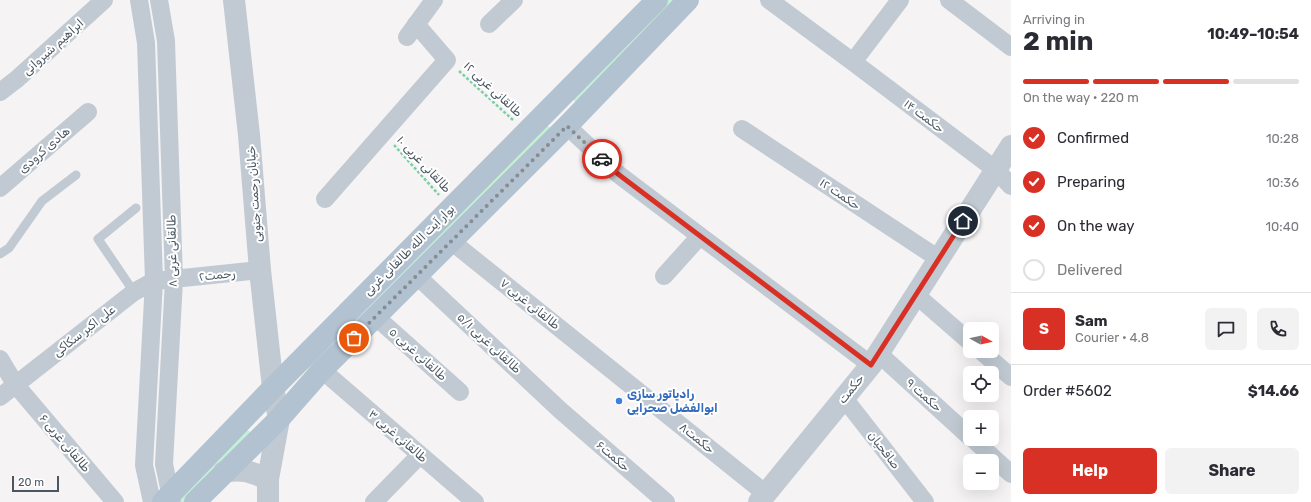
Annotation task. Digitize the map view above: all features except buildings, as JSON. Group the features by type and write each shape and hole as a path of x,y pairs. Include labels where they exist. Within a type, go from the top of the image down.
{"main road":[{"name":"بوار آیت الله طالقانی غربی","path":"164,500 657,0"},
{"name":"بوار آیت الله طالقانی غربی","path":"195,502 279,419 322,370 567,126 688,0"},
{"path":"546,111 567,126"}],"street":[{"name":"ابراهیم شیروانی","path":"0,92 17,79 104,0"},
{"name":"طالقانی غربی ۸","path":"139,0 147,58 154,281 144,465 164,500"},
{"name":"طالقانی غربی ۸","path":"159,0 166,41 174,280 164,464 164,500"},
{"name":"خیابان رحمت جنوبی","path":"234,0 249,135 260,270 273,388 279,419"},
{"path":"325,199 447,60 411,30 434,0"},
{"path":"489,24 514,0"},
{"name":"حکمت ۱۴","path":"769,0 996,170 1011,186"},
{"path":"853,62 900,0"},
{"path":"949,0 1011,47"},
{"name":"هادی کرودی","path":"0,188 88,112"},
{"name":"حکمت ۹","path":"567,126 618,174 700,236 875,359 963,431"},
{"name":"حکمت ۱۲","path":"742,129 939,259"},
{"name":"حکمت","path":"763,498 875,359 1011,146"},
{"path":"664,276 700,236"},
{"name":"طالقانی غربی ۷","path":"451,241 609,368"},
{"name":"رحمت۲","path":"154,281 260,270"},
{"name":"طالقانی غربی ۵/۱","path":"417,276 560,410"},
{"name":"علی اکبر سکاکی","path":"0,397 134,292 154,281"},
{"path":"916,295 963,336"},
{"name":"طالقانی غربی ۵","path":"376,317 460,392"},
{"path":"989,358 1011,377"},
{"name":"طالقانی غربی ۶","path":"0,359 15,384 116,502"},
{"name":"حکمت۸","path":"609,368 763,498"},
{"name":"طالقانی غربی ۳","path":"322,370 475,502"},
{"name":"صافحیان","path":"844,398 925,502"},
{"name":"حکمت۶","path":"560,410 666,502"},
{"path":"268,502 268,479 279,419"},
{"path":"981,446 1011,474"},
{"path":"374,502 420,455"},
{"path":"224,472 235,469 249,471 268,479"}],"lane":[{"path":"0,254 9,248 42,201 76,175"},
{"path":"134,292 98,239 136,208"}],"path":[{"name":"طالقانی غربی ۱۲","path":"447,60 526,132"},
{"name":"طالقانی غربی ۱۰","path":"383,133 451,208"}],"green space":[{"path":"667,0 674,0 576,102 572,99"},
{"path":"546,125 551,128 311,372 306,368"},
{"path":"246,428 251,433 184,502 177,502"}],"way so far":[{"path":"354,338 567,126 602,159"}],"place":[{"name":"رادیاتور سازی ابوالفضل صحرایی","path":"619,401"}],"route":[{"path":"602,159 618,174 871,365 963,221"}]}
